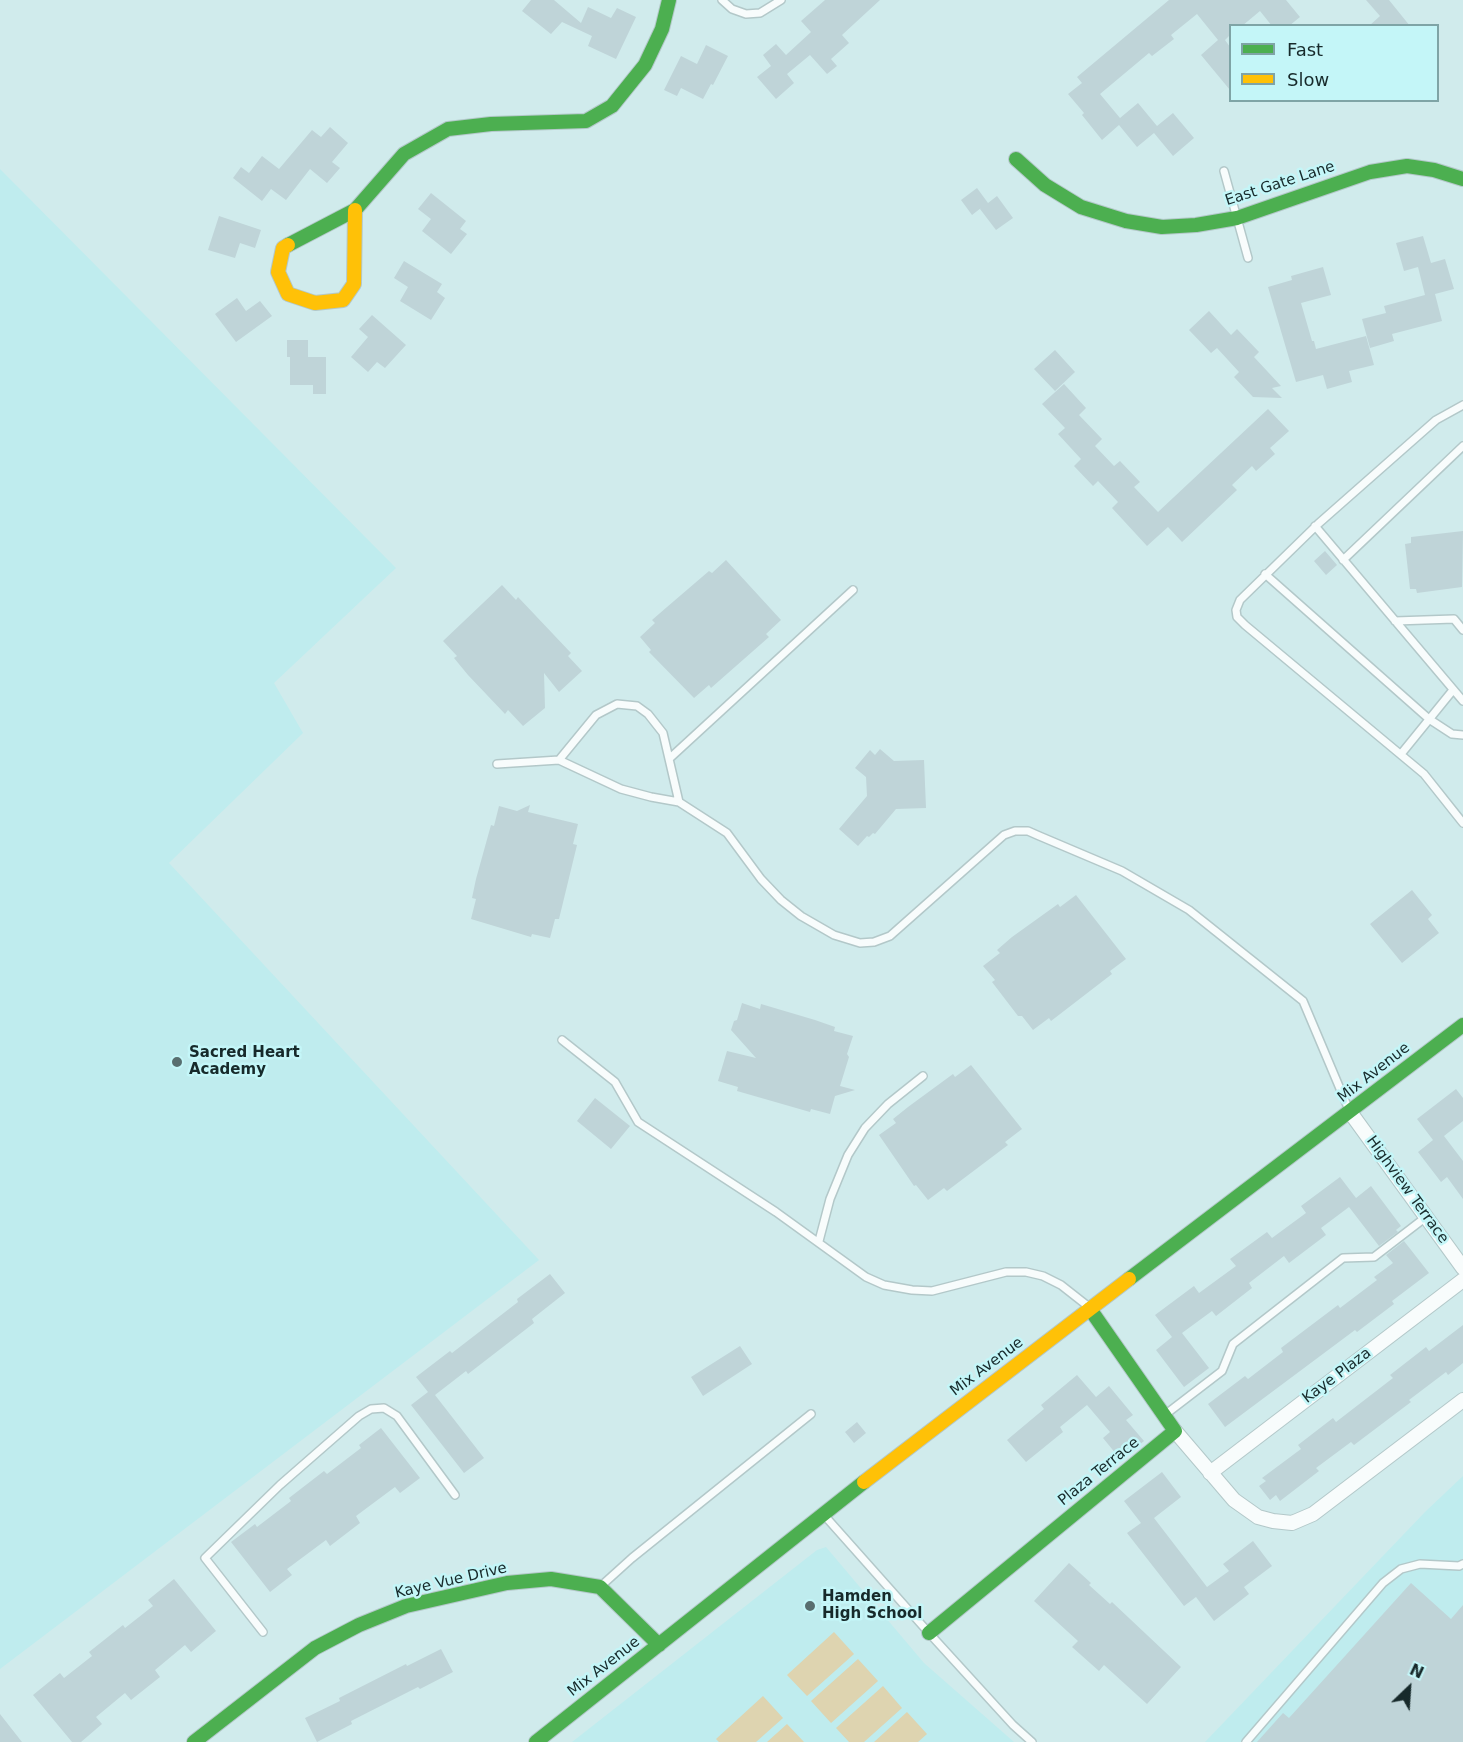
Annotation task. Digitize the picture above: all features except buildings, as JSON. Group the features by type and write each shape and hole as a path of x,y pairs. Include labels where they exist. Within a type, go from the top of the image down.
{"street":[{"path":"355,210 354,284 344,300 315,303 288,294 278,272 284,248 355,210 404,154 448,129 491,123 586,121 612,106 645,65 662,29 669,0"},
{"name":"East Gate Lane","path":"1016,159 1045,185 1081,207 1126,221 1162,227 1196,225 1237,218 1370,172 1407,166 1434,170 1463,179"},
{"name":"Mix Avenue","path":"536,1742 822,1513 1463,1025"},
{"name":"Highview Terrace","path":"1350,1112 1463,1268"},
{"name":"Kaye Plaza","path":"1210,1473 1463,1280"},
{"path":"1090,1309 1164,1416 1210,1473 1234,1500 1248,1511 1273,1521 1292,1523 1313,1514 1463,1400"},
{"name":"Plaza Terrace","path":"929,1633 1175,1431"},
{"name":"Kaye Vue Drive","path":"194,1742 315,1648 359,1625 406,1606 507,1583 551,1579 600,1587"},
{"path":"600,1587 659,1645"}],"lane":[{"path":"722,0 732,9 746,14 760,13 782,0"},
{"path":"1224,171 1248,258"},
{"path":"1463,405 1436,420 1315,526 1240,600 1236,610 1237,617 1424,774 1463,823"},
{"path":"1344,560 1463,446"},
{"path":"1315,526 1463,701"},
{"path":"1266,574 1429,719 1452,734 1463,735"},
{"path":"670,758 853,590"},
{"path":"1395,621 1454,619 1463,630"},
{"path":"1401,754 1454,690"},
{"path":"559,760 596,715 617,704 637,706 648,714 663,733 679,802"},
{"path":"497,764 559,760 621,789 651,798 679,802 727,833 761,879 781,900 801,916 834,935 860,943 874,942 890,936 994,843 1015,831 1028,831 1122,871 1189,910 1303,1001 1350,1112"},
{"path":"562,1040 615,1082 638,1122 819,1241 866,1277 884,1285 932,1291 1006,1272 1026,1272 1043,1276 1061,1285 1090,1309"},
{"path":"819,1241 830,1199 848,1155 865,1128 888,1104 923,1076"},
{"path":"1164,1416 1222,1371 1233,1344 1343,1258 1374,1257 1426,1217"},
{"path":"263,1632 205,1558 289,1477 359,1416 371,1409 384,1408 398,1416 455,1494"},
{"path":"600,1587 632,1558 811,1414"},
{"path":"822,1513 1013,1725 1032,1742"},
{"path":"1246,1742 1383,1583 1401,1569 1420,1564 1459,1566 1463,1564"}],"shaded area":[{"name":"Sacred Heart Academy","path":"0,169 396,568 274,683 303,733 169,863 539,1260 0,1669"},
{"path":"1463,1476 1463,1742 1205,1742 1425,1512"},
{"name":"Hamden High School","path":"826,1547 924,1663 1014,1742 572,1742 817,1550"},
{"path":"834,1632 854,1654 807,1696 787,1675"},
{"path":"858,1659 878,1681 831,1723 811,1701"},
{"path":"883,1686 902,1708 864,1742 849,1742 836,1728"},
{"path":"763,1696 783,1718 756,1742 719,1742 716,1739"},
{"path":"907,1712 927,1734 918,1742 874,1742"},
{"path":"787,1724 804,1742 767,1742"}],"traffic: fast":[{"path":"288,245 355,210 404,154 448,129 491,124 586,121 612,106 645,65 662,29 669,0"},
{"path":"1016,159 1045,185 1081,207 1126,221 1162,227 1196,225 1237,218 1370,172 1407,166 1434,170 1463,179"},
{"path":"1129,1279 1463,1025"},
{"path":"929,1633 1175,1431 1090,1309"},
{"path":"536,1742 864,1482"},
{"path":"194,1742 315,1648 359,1625 406,1606 507,1583 551,1579 600,1587 659,1645"}],"traffic: slow":[{"path":"288,245 283,248 278,272 288,294 315,303 343,300 354,284 355,210"},
{"path":"864,1482 1129,1279"}],"place":[{"name":"Sacred Heart Academy","path":"177,1062"},
{"name":"Hamden High School","path":"810,1606"}]}
